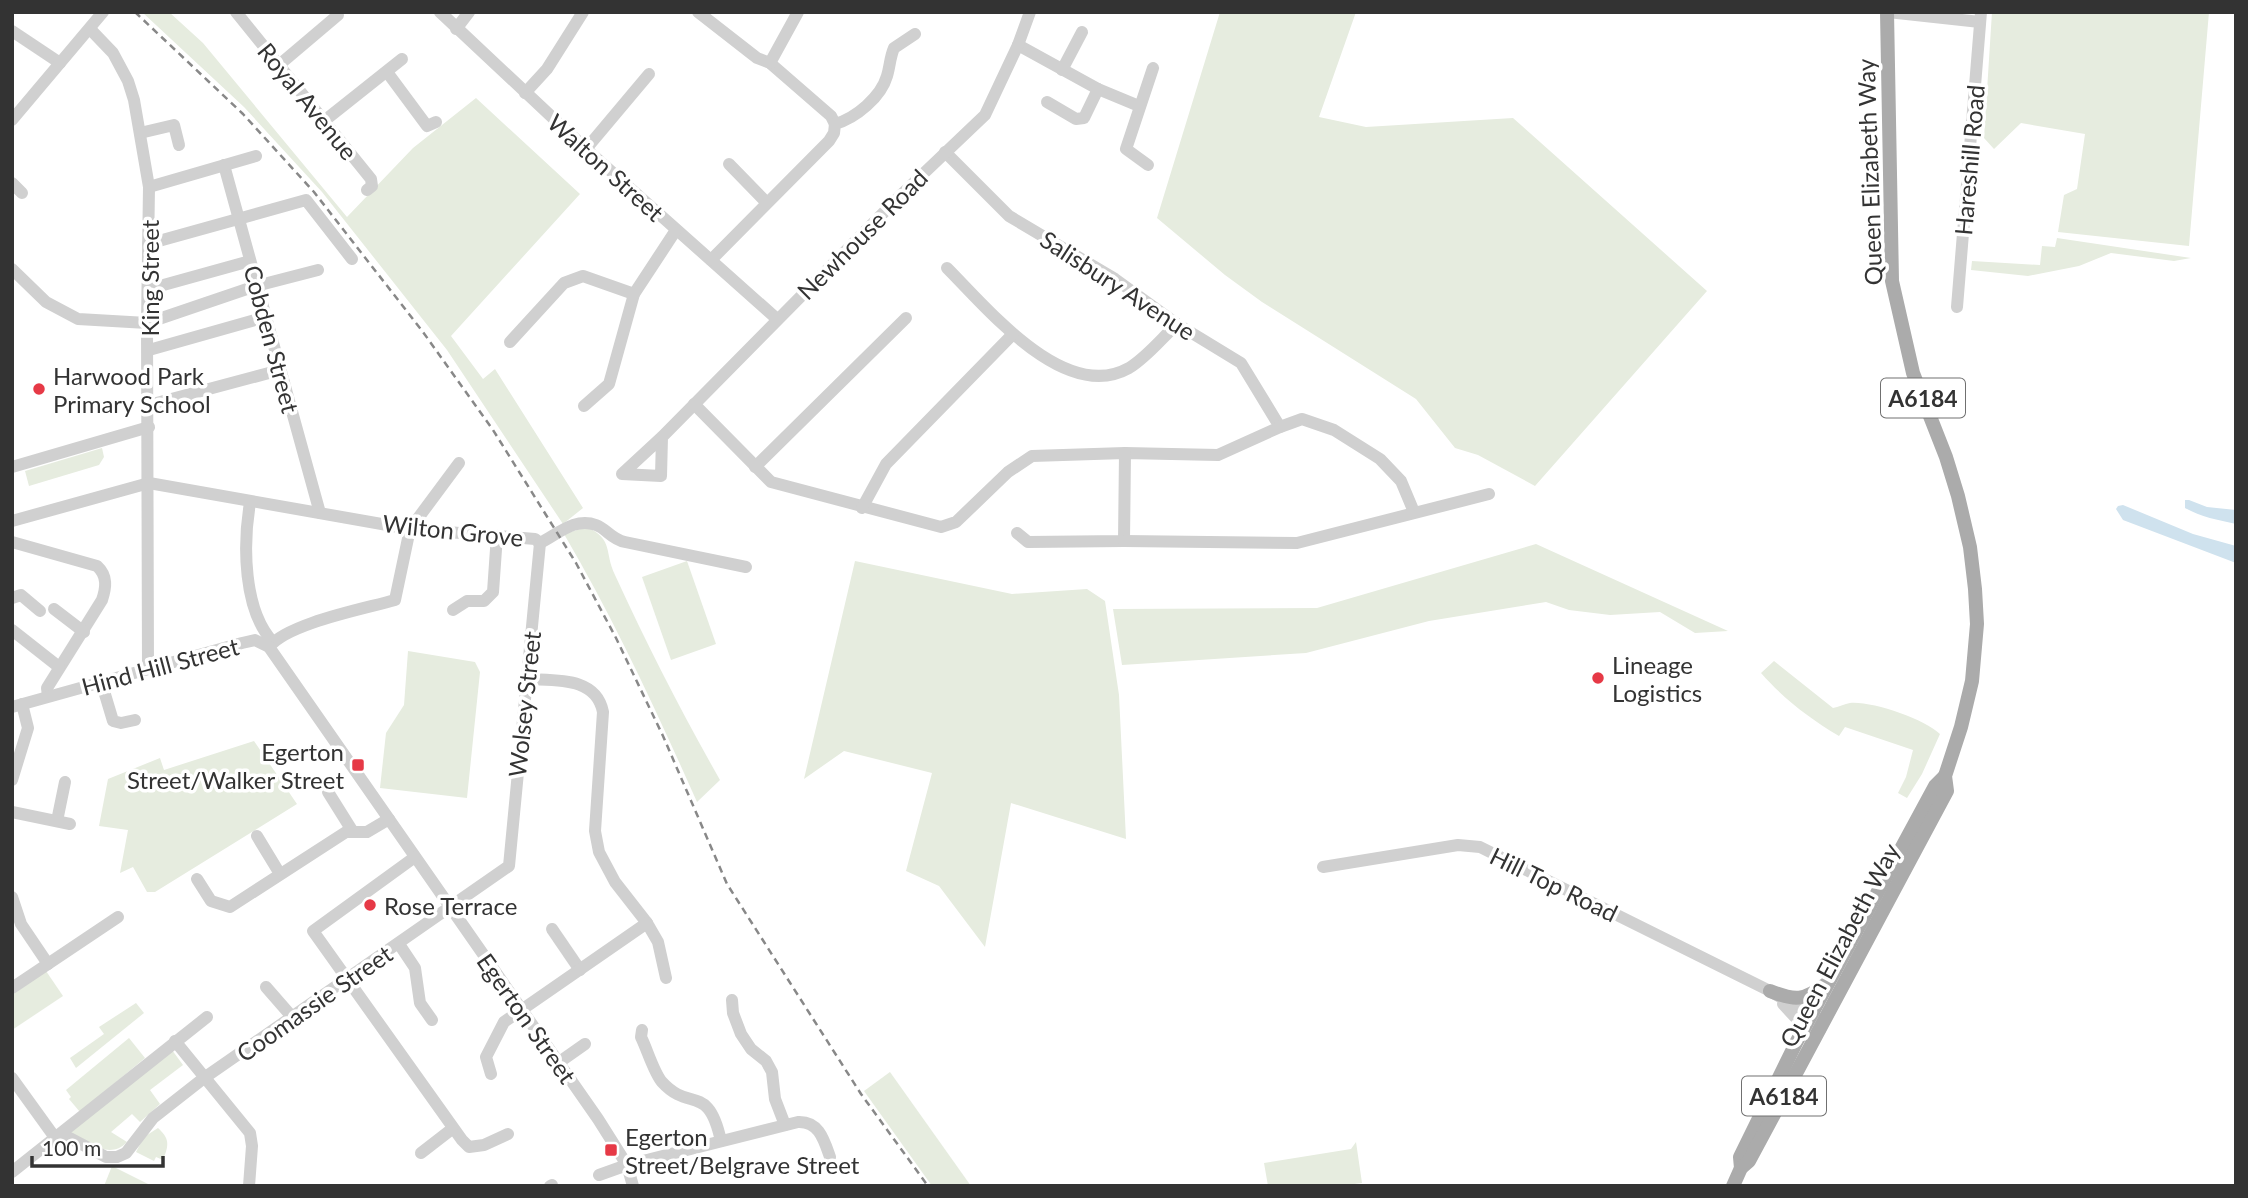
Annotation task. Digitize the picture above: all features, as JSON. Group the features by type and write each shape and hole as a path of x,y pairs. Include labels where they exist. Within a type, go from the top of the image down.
{"main road":[{"name":"Queen Elizabeth Way","path":"1741,1168 1740,1157 1796,1043 1798,1025 1811,1021 1947,791 1945,776 1972,681 1977,624 1970,547 1958,496 1913,373 1892,281 1887,12"},
{"name":"Queen Elizabeth Way","path":"1733,1186 1741,1168 1749,1161 1828,983 1935,786 1945,776"},
{"path":"1770,991 1797,999 1814,994 1828,983"}],"street":[{"name":"Royal Avenue","path":"236,12 371,179 372,186 367,190"},
{"name":"Walton Street","path":"440,12 586,149 777,319"},
{"path":"456,29 469,12"},
{"path":"525,93 547,69 583,12"},
{"path":"698,12 757,58 770,63 831,116 835,124 829,141 711,260"},
{"path":"770,63 798,12"},
{"name":"Newhouse Road","path":"662,437 777,319 985,114 1018,46 1030,12"},
{"path":"1887,12 1981,17"},
{"path":"12,120 103,13"},
{"path":"279,65 338,15"},
{"name":"Hareshill Road","path":"1957,307 1981,17"},
{"name":"King Street","path":"90,29 113,53 128,81 149,187 148,668"},
{"path":"12,31 61,63"},
{"path":"1062,69 1082,32"},
{"path":"835,124 853,117 882,88 887,77 888,48 894,48 915,34"},
{"path":"1018,46 1098,89 1139,107"},
{"path":"324,121 402,59"},
{"path":"1148,165 1126,149 1153,68"},
{"path":"387,72 427,126 436,122"},
{"path":"586,149 649,74"},
{"path":"1047,102 1076,119 1084,118 1098,89"},
{"path":"140,133 174,125 179,145"},
{"name":"Salisbury Avenue","path":"945,152 1009,216 1115,279 1177,324 1241,362 1280,427"},
{"path":"149,187 256,156"},
{"path":"729,164 766,202"},
{"name":"Cobden Street","path":"224,165 320,513"},
{"path":"12,183 22,193"},
{"path":"148,244 306,200 352,259"},
{"path":"584,406 609,384 634,294 676,230"},
{"path":"149,289 250,261"},
{"path":"947,268 1013,334 1064,369 1084,375 1104,375 1127,369 1177,324"},
{"path":"12,269 46,302 78,319 147,323 256,286 318,270"},
{"path":"510,342 564,283 583,276 634,294"},
{"path":"149,349 266,317"},
{"path":"755,467 906,318"},
{"path":"862,508 886,464 1013,334"},
{"path":"149,405 280,370"},
{"path":"694,404 771,482 941,527 956,522 1008,472 1032,456 1125,453 1218,455 1302,419 1334,430 1380,459 1401,481 1414,512"},
{"path":"12,467 149,427"},
{"path":"1124,541 1125,453"},
{"path":"410,529 459,463"},
{"path":"12,521 149,483"},
{"name":"Wilton Grove","path":"149,483 250,503 410,529 535,539 540,543 575,524 584,523 596,525 611,537 625,542 747,566"},
{"path":"1017,533 1028,542 1297,543 1489,494"},
{"name":"Egerton Street","path":"250,503 246,526 251,596 264,633 627,1165 633,1186"},
{"name":"Hind Hill Street","path":"17,705 255,640 271,644 284,634 307,625 395,600 410,529"},
{"path":"453,610 467,601 484,601 493,592 497,535"},
{"path":"12,542 90,564 100,569 105,579 106,590 84,632 47,688 48,696"},
{"name":"Wolsey Street","path":"509,866 540,543"},
{"path":"12,598 21,595 40,611"},
{"path":"54,609 84,632"},
{"path":"13,631 59,667"},
{"path":"526,679 584,685 600,701 603,712 595,831 599,852 615,882 659,942 666,978"},
{"path":"101,681 111,719 119,723 135,720"},
{"path":"12,780 27,732 27,721 17,705"},
{"path":"12,812 63,823 60,790"},
{"path":"328,792 353,832"},
{"path":"197,879 211,901 230,907 346,832 367,832 389,819"},
{"path":"257,836 280,874"},
{"name":"Hill Top Road","path":"1323,867 1458,845 1480,847 1770,991 1811,1021"},
{"path":"415,857 313,931 452,1129 469,1147 484,1145 508,1133"},
{"name":"Coomassie Street","path":"59,1136 106,1157 117,1157 129,1151 153,1118 204,1079 509,866"},
{"path":"12,897 21,924 48,964"},
{"path":"12,988 118,917"},
{"path":"491,1074 486,1057 505,1022 647,923"},
{"path":"552,929 580,970"},
{"path":"398,944 415,968 420,1003 432,1020"},
{"path":"266,987 293,1018"},
{"path":"732,1000 733,1013 741,1034 769,1067 775,1100 785,1125"},
{"path":"14,1167 59,1136 206,1017"},
{"path":"642,1030 641,1037 658,1077 673,1091 700,1100 706,1105 715,1119 721,1141"},
{"path":"175,1041 250,1133 249,1186"},
{"path":"558,1063 585,1044"},
{"path":"12,1078 59,1136"},
{"path":"599,1175 627,1165 805,1122 814,1125 821,1134 830,1157"},
{"path":"421,1153 452,1129"}],"shaded area":[{"path":"142,12 169,12 203,43 347,217 413,148 476,98 580,194 451,336 483,379 495,369 583,508 563,524 447,350 322,192 244,107"},
{"path":"1220,12 1356,12 1319,117 1366,127 1513,118 1707,291 1535,486 1478,455 1455,448 1416,399 1262,302 1157,218"},
{"path":"1992,12 2209,12 2189,246 2058,232 2064,195 2077,189 2085,134 2021,123 1994,149 1984,138"},
{"path":"2057,238 2191,258 2174,261 2111,253 2079,266 2028,276 1971,270 1972,261 2040,265 2042,246 2055,247"},
{"path":"102,448 104,457 99,465 29,486 25,471"},
{"path":"587,527 605,542 615,575 640,627 720,780 697,802 634,666 564,534"},
{"path":"1536,544 1728,631 1695,633 1660,612 1610,615 1569,610 1546,602 1429,621 1306,653 1122,665 1113,609 1317,608"},
{"path":"687,561 716,644 671,660 642,577"},
{"path":"855,561 1012,594 1087,589 1105,601 1119,695 1126,839 1011,803 985,947 939,886 906,871 932,773 844,751 804,779"},
{"path":"408,651 475,662 480,672 467,798 380,788 386,733 404,705"},
{"path":"1774,661 1833,708 1860,703 1884,708 1910,717 1940,734 1922,774 1907,798 1898,793 1906,777 1913,750 1845,727 1839,736 1828,729 1788,700 1761,673"},
{"path":"254,741 297,804 155,892 147,892 133,867 120,873 128,830 99,826 108,779 160,758 164,770"},
{"path":"46,971 63,996 12,1030 12,995"},
{"path":"136,1003 144,1013 76,1068 70,1058 104,1034 99,1027"},
{"path":"129,1038 145,1058 80,1112 69,1099 71,1097 66,1090"},
{"path":"172,1050 183,1065 150,1090 160,1104 140,1122 132,1114 111,1132 127,1142 114,1150 107,1150 72,1134 71,1132"},
{"path":"890,1072 971,1186 932,1186 864,1091"},
{"path":"158,1128 165,1136 167,1146 163,1160 156,1157 154,1161 136,1152 144,1137"},
{"path":"1356,1142 1362,1183 1339,1186 1268,1186 1264,1163 1351,1149"},
{"path":"112,1166 152,1186 104,1186"}],"water":[{"path":"2185,500 2207,507 2236,510 2236,524 2191,511 2185,508"},
{"path":"2123,505 2193,534 2236,546 2236,563 2123,520 2116,509"}],"railway":[{"path":"135,12 243,114 314,192 423,332 493,430 576,563 616,638 663,736 727,884 861,1094 928,1186"}],"place":[{"name":"Harwood Park Primary School","path":"39,389"},
{"name":"Lineage Logistics","path":"1598,678"},
{"name":"Egerton Street/Walker Street","path":"358,765"},
{"name":"Rose Terrace","path":"370,905"},
{"name":"Egerton Street/Belgrave Street","path":"611,1150"}]}
